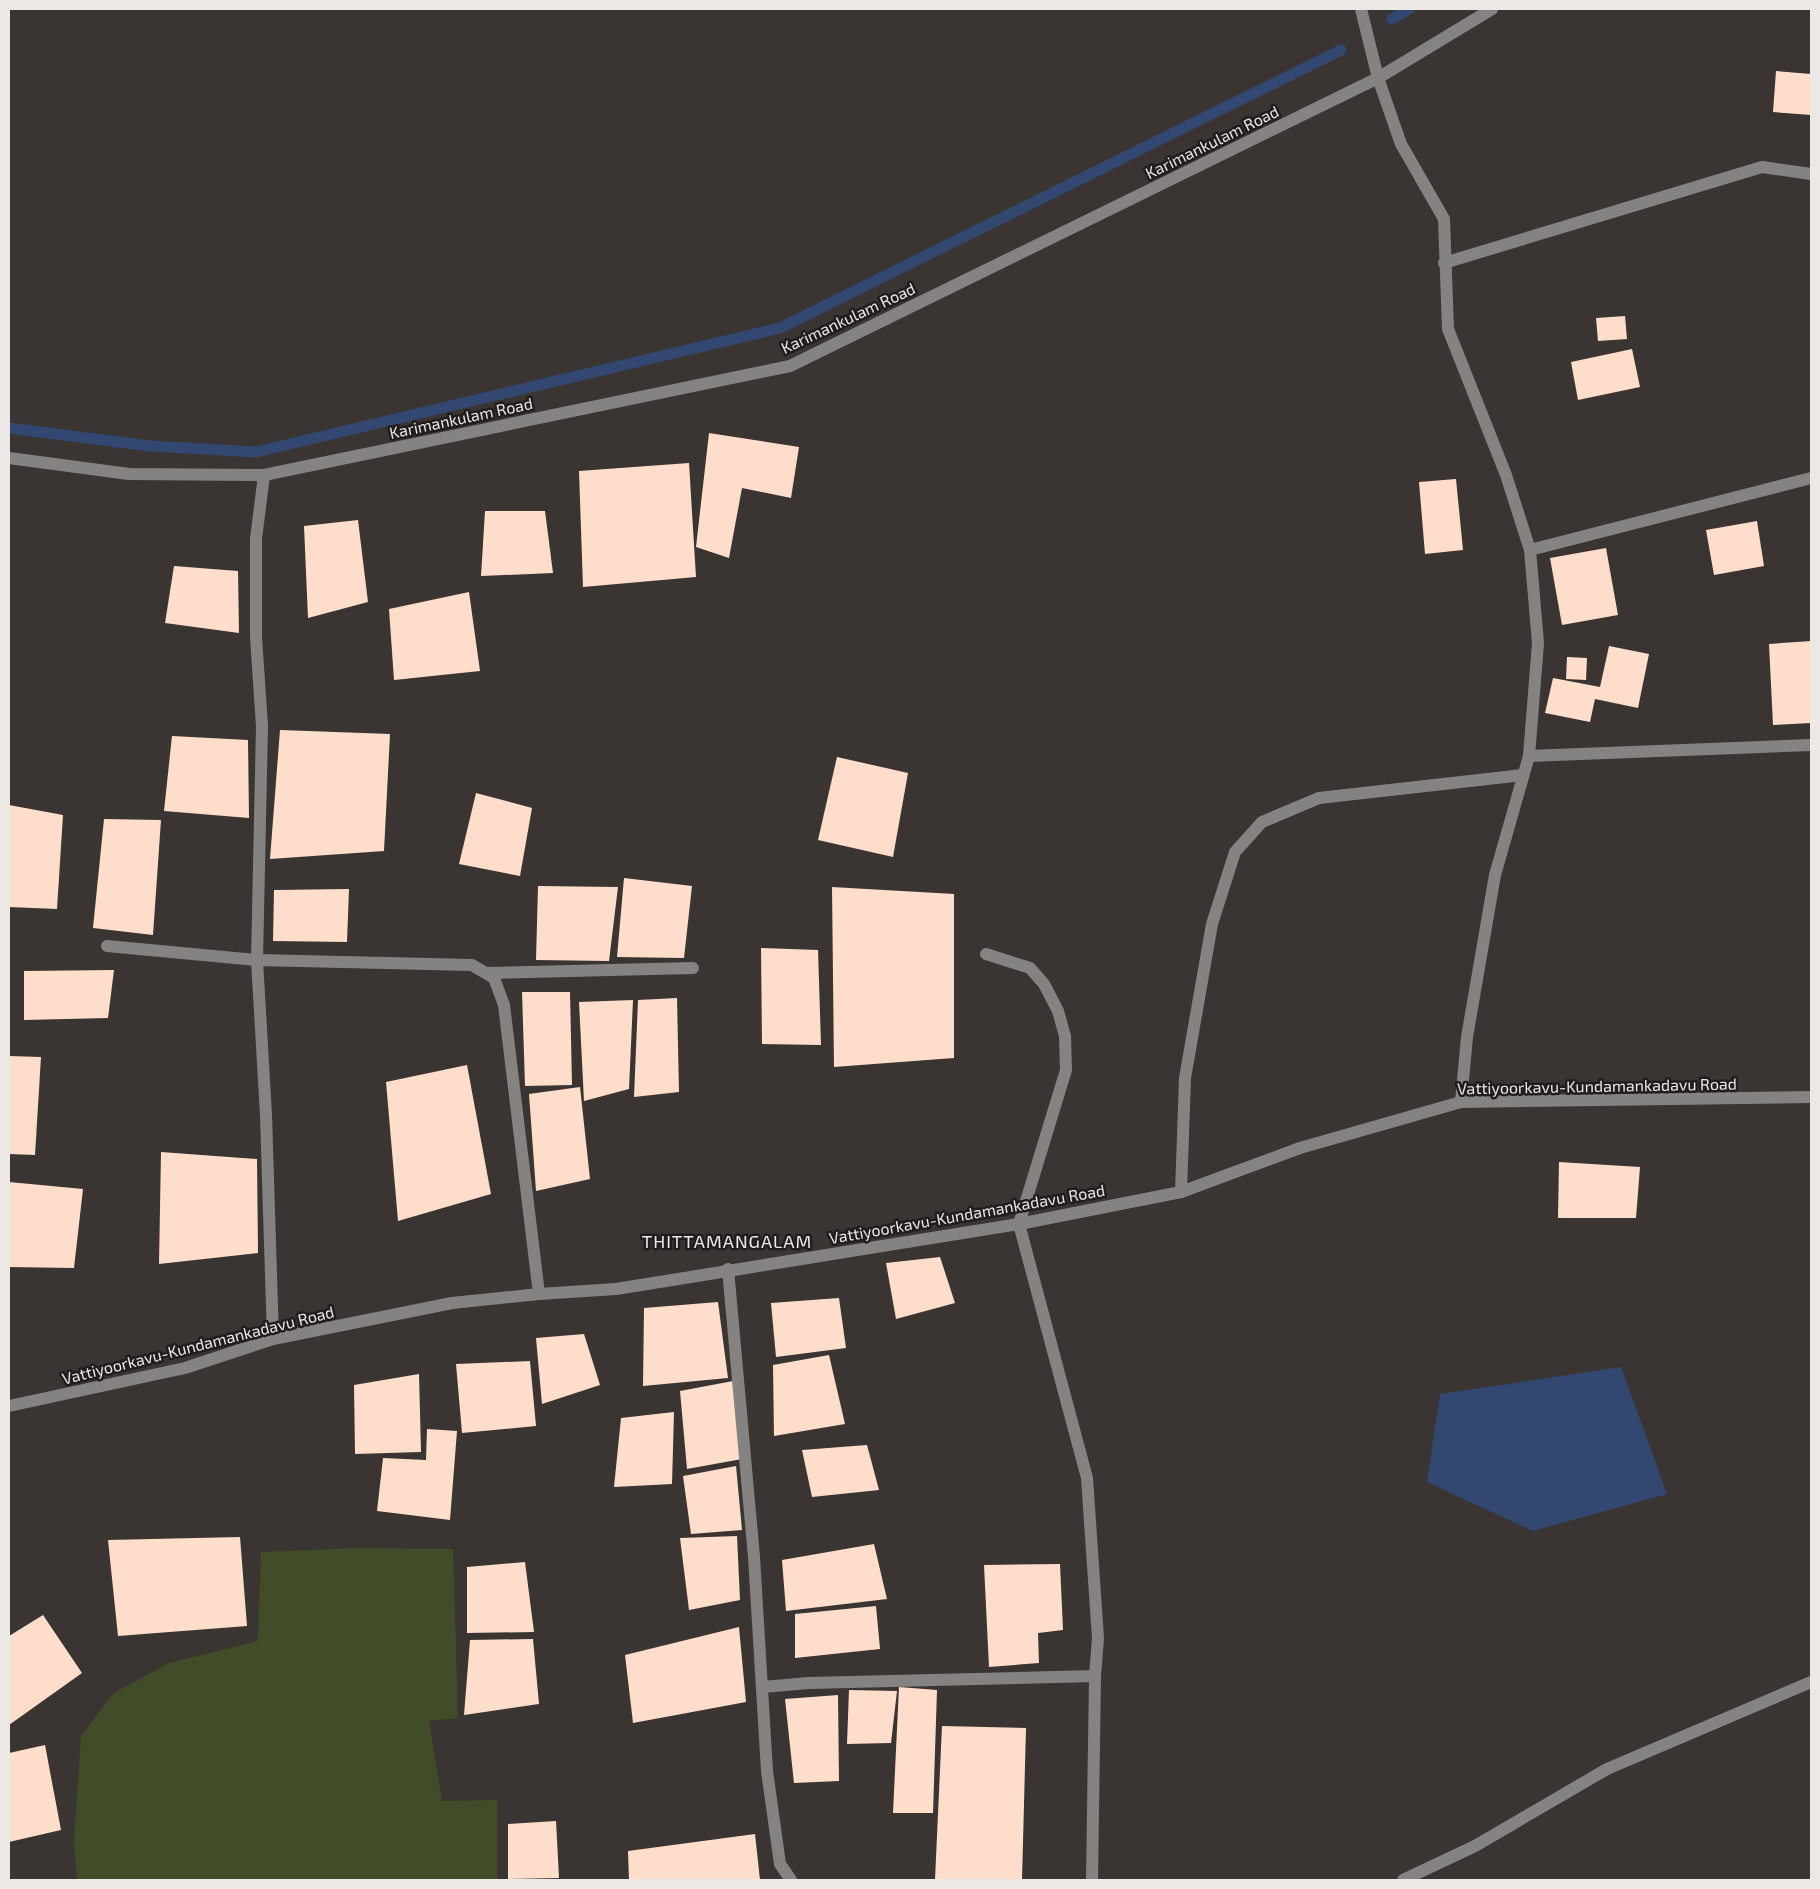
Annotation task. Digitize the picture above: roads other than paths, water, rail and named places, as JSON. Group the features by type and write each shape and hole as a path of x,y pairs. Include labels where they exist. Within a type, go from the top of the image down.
{"street":[{"path":"1361,9 1378,78 1401,144 1444,219 1444,263 1448,329 1506,475 1530,550 1538,643 1529,756 1495,875 1466,1037 1461,1102"},
{"name":"Karimankulam Road","path":"9,458 129,474 264,475 790,366 1378,78 1492,9"},
{"path":"1444,263 1762,168 1811,174"},
{"path":"264,475 256,539 256,637 262,726 257,960 266,1115 273,1339"},
{"path":"1530,550 1811,478"},
{"path":"1529,756 1811,745"},
{"path":"1181,1192 1184,1078 1212,924 1235,852 1262,822 1319,798 1523,775"},
{"path":"107,946 257,960 472,965 494,978 504,1005 539,1294"},
{"path":"986,954 1030,968 1044,984 1058,1011 1065,1036 1066,1070 1019,1224 1087,1478 1098,1638 1095,1676 1092,1880"},
{"path":"485,973 693,968"},
{"name":"Vattiyoorkavu-Kundamankadavu Road","path":"9,1406 185,1368 273,1339 452,1303 539,1294 616,1289 1019,1224 1181,1192 1300,1148 1461,1102 1811,1097"},
{"path":"728,1270 745,1440 763,1687 767,1771 780,1864 791,1880"},
{"path":"763,1687 808,1683 1095,1676"},
{"path":"1403,1880 1475,1846 1607,1769 1811,1682"}],"water":[{"path":"1621,1367 1667,1494 1533,1531 1427,1482 1440,1394"}],"waterway":[{"path":"1392,19 1409,9"},
{"path":"9,428 150,446 256,452 780,328 1341,50"}],"district":[{"name":"THITTAMANGALAM","path":"727,1242"}]}
